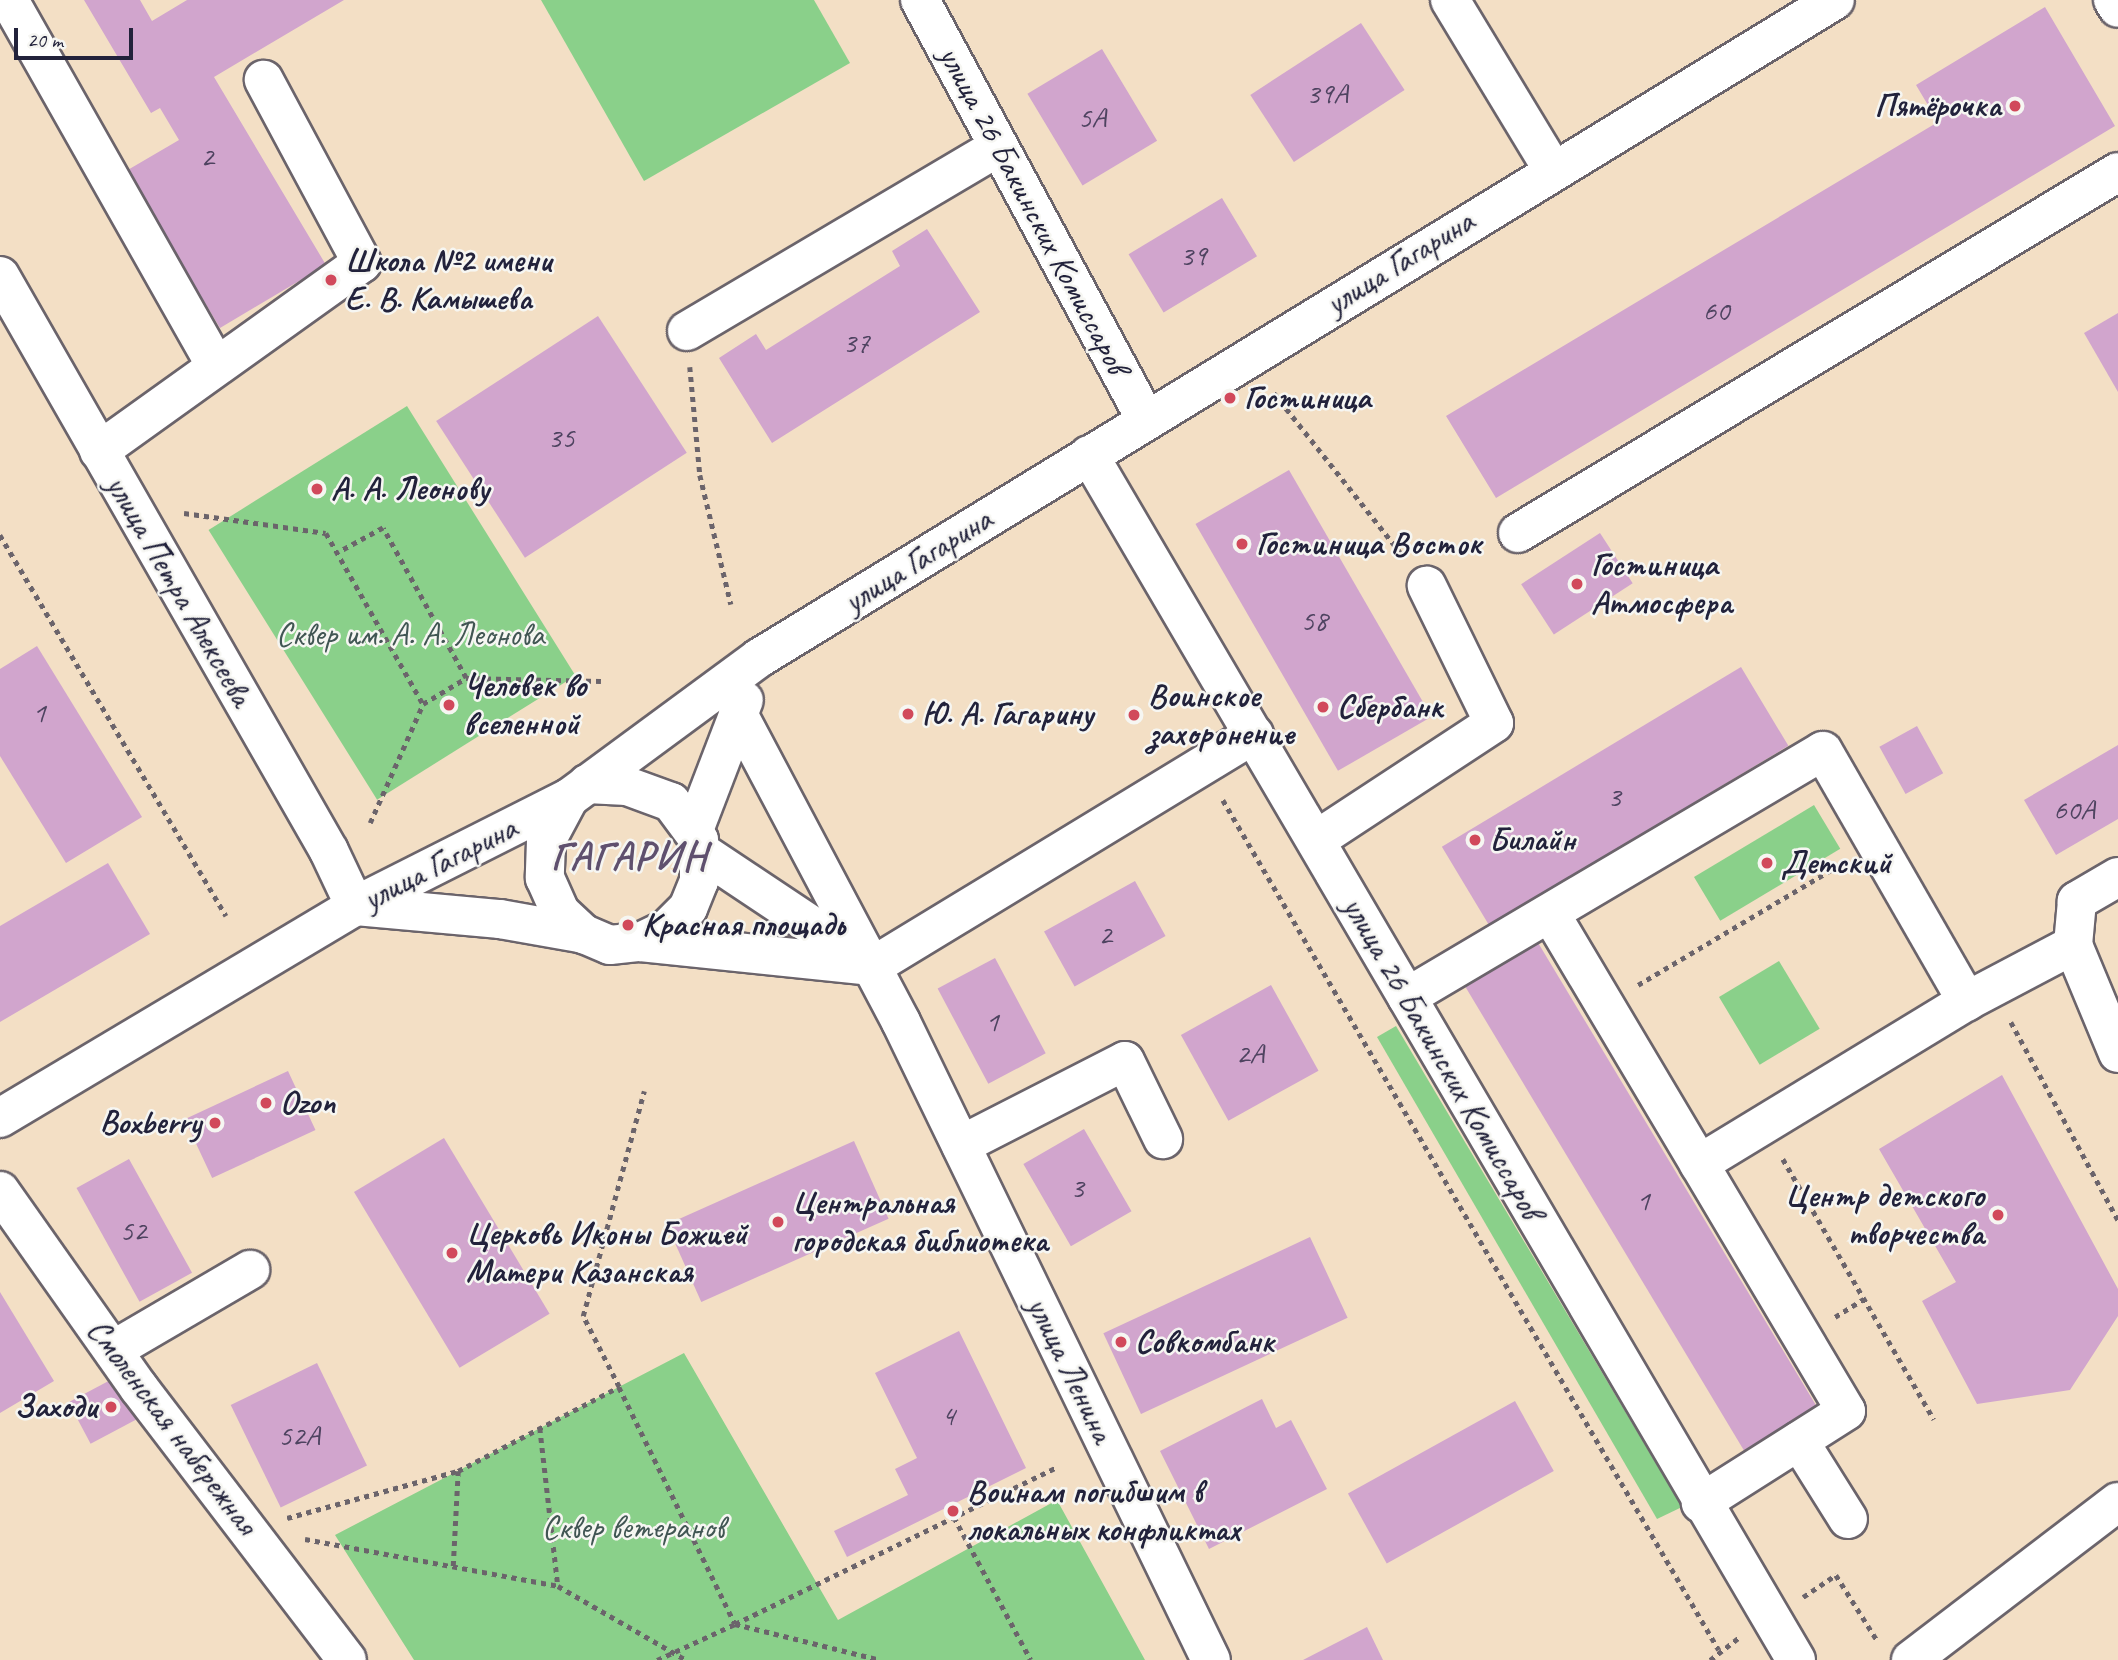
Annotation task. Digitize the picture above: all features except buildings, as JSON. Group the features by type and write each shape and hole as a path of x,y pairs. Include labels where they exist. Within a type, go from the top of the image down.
{"main road":[{"path":"9,0 216,366"},
{"name":"улица 26 Бакинских Комиссаров","path":"920,0 997,148 1146,420"},
{"path":"1450,0 1553,170"},
{"name":"улица Гагарина","path":"0,1118 355,906 578,791 759,658 1835,0"},
{"path":"2113,0 2118,8"},
{"path":"99,451 362,263 264,80"},
{"path":"687,331 997,148"},
{"path":"1518,533 2118,172"},
{"name":"улица Петра Алексеева","path":"0,276 329,851 355,906"},
{"name":"улица 26 Бакинских Комиссаров","path":"1089,455 1701,1503 1796,1660"},
{"path":"1316,840 1494,723 1427,586"},
{"path":"640,942 667,929 688,908 699,881 697,840 759,658"},
{"name":"улица Ленина","path":"738,714 873,966 1211,1660"},
{"path":"355,906 500,919 584,934 610,945 640,942 873,966 1254,734"},
{"path":"1407,997 1823,751 1968,1002"},
{"path":"584,934 560,912 545,878 546,841 578,791 611,783 650,792 671,802 697,840 873,966"},
{"path":"2118,877 2077,901 2073,945 2118,1053"},
{"path":"1549,913 1846,1411 1701,1503"},
{"path":"1699,1164 1968,1002 2073,945"},
{"path":"961,1144 1125,1061 1163,1139"},
{"name":"Смоленская набережная","path":"0,1191 113,1350 347,1660"},
{"path":"113,1350 250,1270"},
{"path":"1799,1441 1848,1519"},
{"path":"1911,1660 2118,1502"}],"path":[{"path":"687,331 700,475 731,604"},
{"path":"1274,393 1427,586"},
{"path":"184,513 326,533 423,704"},
{"path":"339,552 383,527 466,678"},
{"path":"0,535 226,916"},
{"path":"370,823 423,704 466,678 601,681"},
{"path":"1223,800 1719,1650 1710,1660"},
{"path":"1605,1005 1876,843"},
{"path":"2011,1022 2118,1220"},
{"path":"644,1091 583,1316 735,1624 880,1660"},
{"path":"1783,1159 1934,1419"},
{"path":"249,1528 458,1471 618,1387"},
{"path":"540,1428 558,1586"},
{"path":"657,1660 1055,1468"},
{"path":"453,1566 458,1471"},
{"path":"954,1517 1031,1660"},
{"path":"249,1528 558,1586 686,1660"}],"green space":[{"path":"541,0 814,0 850,63 644,181"},
{"name":"Сквер им. А. А. Леонова","path":"407,406 576,676 377,800 209,530"},
{"name":"Детский","path":"1814,805 1840,849 1720,921 1694,877"},
{"path":"1779,961 1820,1029 1760,1065 1719,997"},
{"path":"1396,1026 1682,1507 1657,1519 1377,1037"},
{"name":"Сквер ветеранов","path":"684,1353 838,1620 1057,1500 1145,1660 414,1660 335,1535"}],"place":[{"name":"Пятёрочка","path":"2015,106"},
{"name":"Школа №2 имени Е. В. Камышева","path":"331,280"},
{"name":"Гостиница","path":"1230,398"},
{"name":"А. А. Леонову","path":"317,489"},
{"name":"Гостиница Восток","path":"1242,544"},
{"name":"Гостиница Атмосфера","path":"1577,584"},
{"name":"Человек во вселенной","path":"449,705"},
{"name":"Сбербанк","path":"1323,707"},
{"name":"Ю. А. Гагарину","path":"908,714"},
{"name":"Воинское захоронение","path":"1134,715"},
{"name":"Билайн","path":"1475,840"},
{"name":"Детский","path":"1767,863"},
{"name":"Красная площадь","path":"628,925"},
{"name":"Ozon","path":"266,1103"},
{"name":"Boxberry","path":"215,1123"},
{"name":"Центр детского творчества","path":"1998,1215"},
{"name":"Центральная городская библиотека","path":"778,1222"},
{"name":"Церковь Иконы Божией Матери Казанская","path":"452,1253"},
{"name":"Совкомбанк","path":"1121,1342"},
{"name":"Заходи","path":"111,1407"},
{"name":"Воинам погибшим в локальных конфликтах","path":"953,1511"}],"district":[{"name":"ГАГАРИН","path":"629,856"}]}
